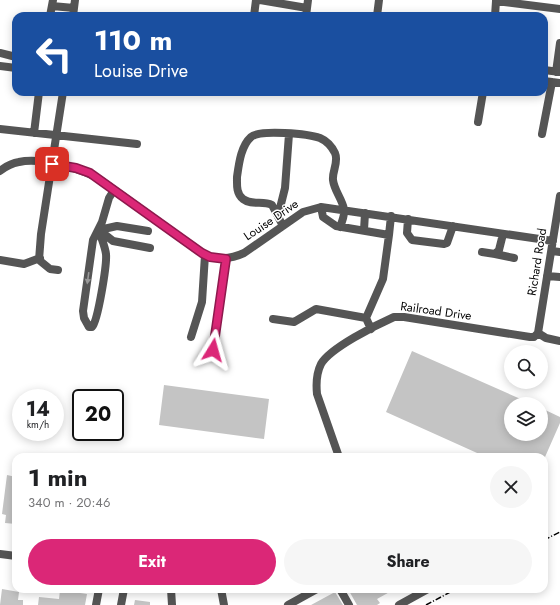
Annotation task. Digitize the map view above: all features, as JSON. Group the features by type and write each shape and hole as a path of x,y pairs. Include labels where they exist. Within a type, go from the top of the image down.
{"street":[{"path":"254,12 256,0"},
{"path":"260,0 307,8"},
{"path":"378,12 379,0"},
{"path":"495,12 496,1 560,9"},
{"path":"52,3 74,8"},
{"path":"548,71 558,72 560,43"},
{"path":"0,53 12,56"},
{"path":"0,66 12,68"},
{"path":"542,134 552,82"},
{"path":"34,133 39,96"},
{"path":"58,270 50,269 39,260 41,234 62,96"},
{"path":"478,122 482,96"},
{"path":"0,129 57,134 137,144"},
{"path":"283,226 274,208 268,203 248,203 241,198 238,193 238,168 245,144 252,136 274,132 313,136 328,142 335,153 336,160 333,180 344,210 340,227"},
{"path":"278,216 285,188 289,134"},
{"path":"0,171 21,161 52,164 85,171 205,255 226,259 213,350"},
{"path":"99,230 106,254 96,324 89,327 84,318 83,312 93,240 99,230 109,198 114,190"},
{"name":"Richard Road","path":"538,333 547,276 556,251 553,241 558,217 560,196"},
{"path":"320,207 323,217 329,222 340,227 389,235"},
{"name":"Louise Drive","path":"226,259 244,253 303,212 320,207 365,212 553,241"},
{"path":"364,230 365,212"},
{"path":"371,329 366,318 383,279 391,216"},
{"path":"408,219 407,233 412,240 444,244 447,243 453,226"},
{"path":"99,230 118,226 148,231"},
{"path":"99,230 113,241 150,248"},
{"path":"495,254 499,250 503,234"},
{"path":"482,252 514,258"},
{"path":"191,337 202,302 205,255"},
{"path":"0,260 24,264 40,258"},
{"path":"547,276 560,277"},
{"path":"273,319 294,322 316,309 366,318"},
{"name":"Railroad Drive","path":"338,453 317,394 316,377 320,365 331,352 394,317 404,317 530,337 534,337 538,333"},
{"path":"538,333 546,338 560,341"},
{"path":"0,554 12,556"},
{"path":"96,605 98,593"},
{"path":"121,605 123,593"},
{"path":"171,593 172,605"},
{"path":"222,593 224,605"},
{"path":"288,605 310,593"},
{"path":"342,593 349,605"},
{"path":"399,605 421,593"}],"building":[{"path":"412,351 516,397 504,397 504,441 548,441 548,411 560,417 560,423 547,453 477,453 386,412"},
{"path":"164,385 269,399 264,439 159,425"},
{"path":"7,475 12,476 12,524 5,523 6,515 2,514"},
{"path":"2,589 12,591 12,593 19,593 18,600 23,600 23,605 0,605"},
{"path":"60,593 87,594 85,605 38,605 39,597 59,599"},
{"path":"336,593 343,605 311,605"},
{"path":"350,593 388,593 377,599 380,603 377,605 357,605"},
{"path":"135,600 150,602 150,605 134,605"}],"railway":[{"path":"548,538 560,532"},
{"path":"426,605 448,593"}],"route":[{"path":"52,164 76,168 90,173 205,255 219,259 226,259 213,350"}]}
